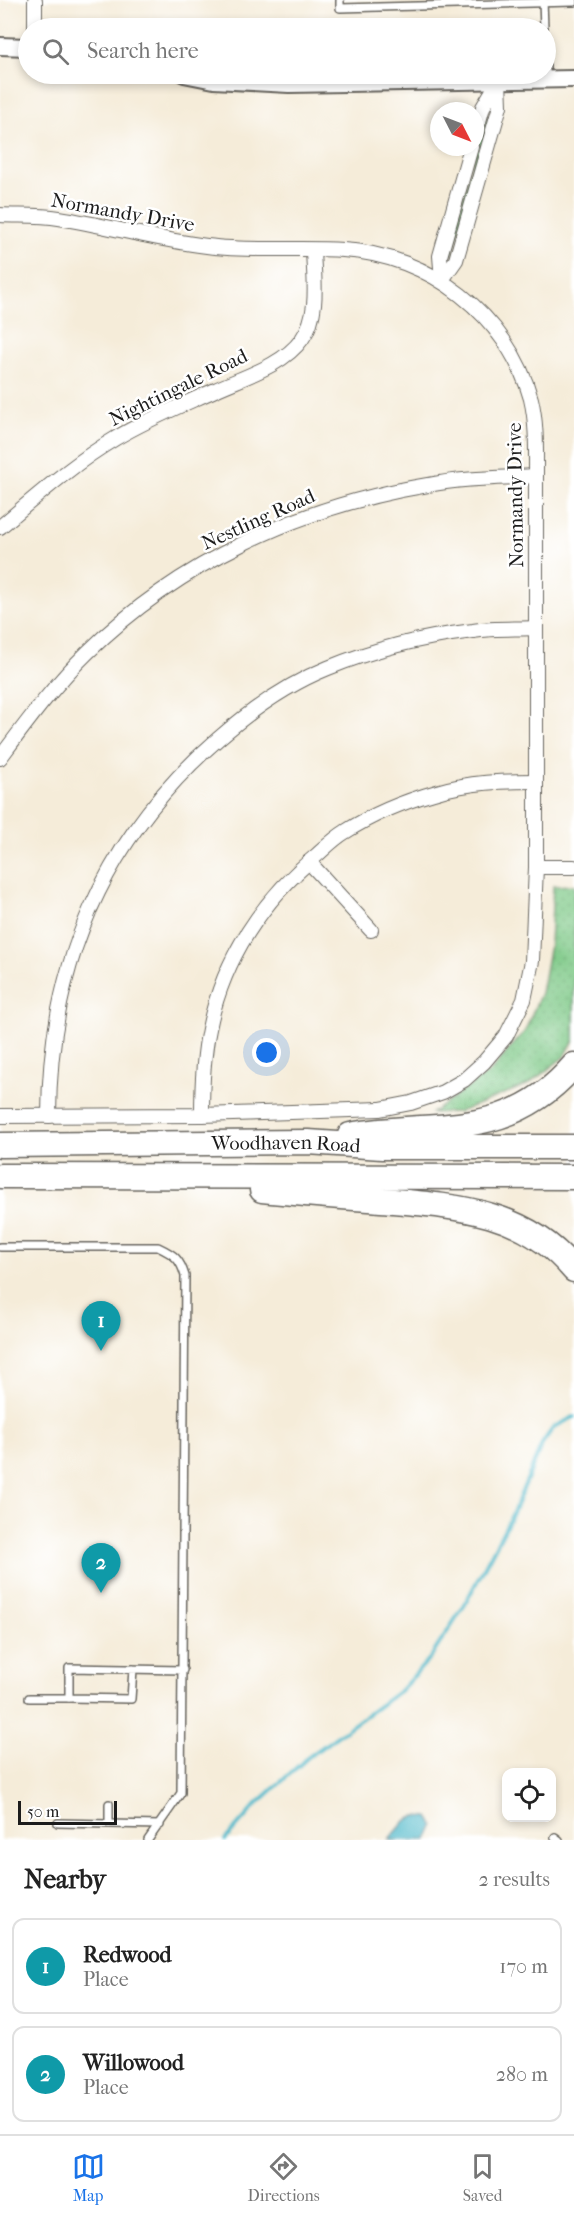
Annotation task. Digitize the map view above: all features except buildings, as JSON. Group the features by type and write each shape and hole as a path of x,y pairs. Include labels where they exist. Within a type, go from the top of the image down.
{"highway":[{"path":"308,1142 376,1130 466,1125 492,1120 510,1113 540,1095 574,1065"},
{"name":"Woodhaven Road","path":"0,1145 308,1142 382,1147 574,1147"},
{"path":"183,1175 262,1190 440,1205 478,1211 505,1220 532,1233 558,1252 574,1270"},
{"name":"Woodhaven Road","path":"0,1176 574,1177"}],"street":[{"path":"35,0 35,18"},
{"path":"0,46 18,47"},
{"path":"556,74 574,79"},
{"path":"484,105 497,84"},
{"path":"442,280 456,260 466,226 500,106 499,84"},
{"path":"442,280 440,256 468,156"},
{"name":"Normandy Drive","path":"0,215 57,217 207,246 254,251 344,250 378,255 418,268 442,280 460,293 494,329 509,349 531,399 536,425 536,867 532,961 524,1000 502,1041"},
{"name":"Nightingale Road","path":"0,527 70,469 117,438 177,407 267,366 291,350 302,339 314,311 313,250"},
{"name":"Nestling Road","path":"0,758 35,711 86,653 126,618 177,580 230,549 283,525 376,495 430,484 536,476"},
{"path":"49,1116 49,1083 61,993 90,908 133,832 157,799 191,762 229,729 270,699 327,668 404,643 474,631 536,628"},
{"path":"202,1114 204,1061 209,1027 222,986 252,924 291,877 344,832 387,809 438,791 490,782 536,781"},
{"path":"309,861 371,930"},
{"path":"536,867 574,867"},
{"name":"Woodhaven Road","path":"0,1116 380,1109 411,1103 442,1092 464,1080 502,1041"}],"lane":[{"path":"340,0 340,8 574,2"},
{"path":"543,1 544,18"},
{"path":"0,1247 158,1247 173,1254 182,1264 185,1276 181,1794 148,1840"},
{"path":"69,1698 69,1668 183,1670"},
{"path":"29,1698 131,1699 133,1669"},
{"path":"109,1804 109,1824"},
{"path":"58,1823 160,1826"}],"green space":[{"path":"486,117 490,118 484,140"},
{"path":"475,156 479,156 452,255 447,253"},
{"path":"574,885 574,1040 565,1056 529,1084 459,1112 432,1113 490,1072 525,1031 541,993 550,945 553,886"}],"water":[{"path":"416,1816 429,1817 434,1825 427,1840 389,1840 405,1821"}],"waterway":[{"path":"225,1840 256,1805 307,1758 401,1690 431,1657 465,1604 512,1515 543,1442 554,1427 574,1417"}],"place":[{"name":"Redwood","path":"101,1351"},
{"name":"Willowood","path":"101,1593"}]}
